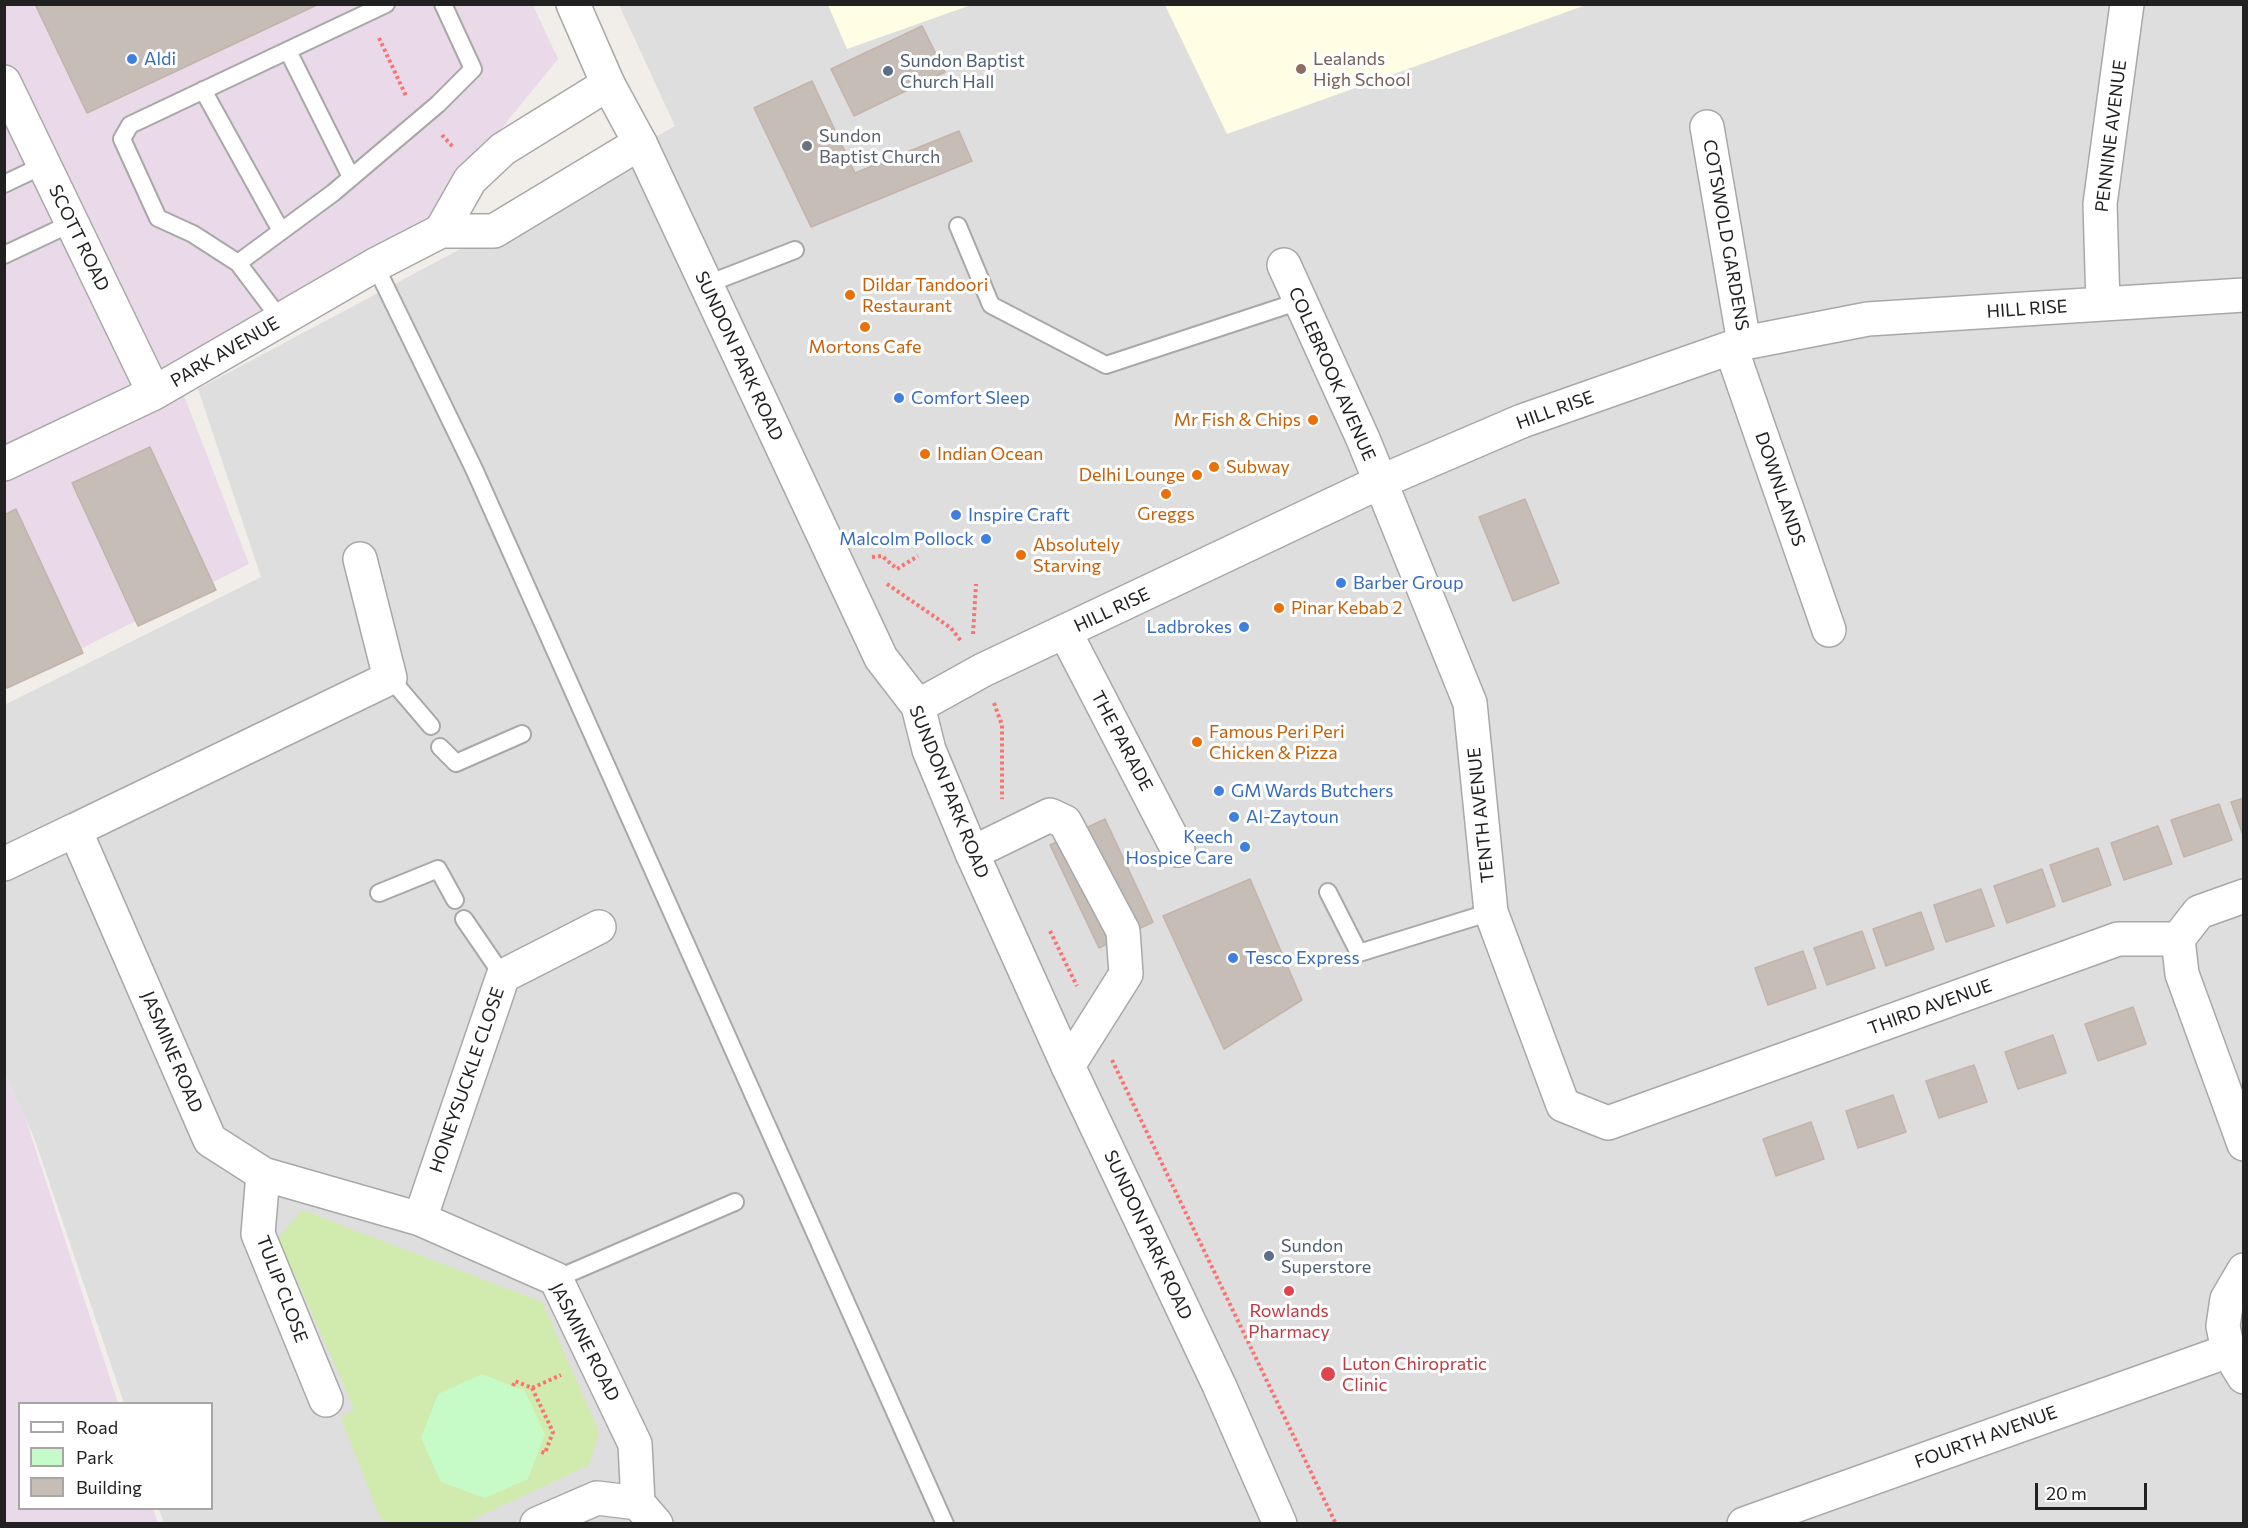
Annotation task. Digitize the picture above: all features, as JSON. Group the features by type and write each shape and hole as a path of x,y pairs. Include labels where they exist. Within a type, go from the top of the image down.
{"street":[{"name":"SUNDON PARK ROAD","path":"573,4 608,84 640,143 881,658 918,706 929,750 972,853 1068,1066 1219,1385 1280,1524"},
{"name":"PENNINE AVENUE","path":"2103,304 2100,204 2127,4"},
{"path":"441,231 470,180 503,149 608,84"},
{"name":"SCOTT ROAD","path":"7,95 44,165 154,393"},
{"name":"COTSWOLD GARDENS","path":"1707,127 1738,345"},
{"name":"PARK AVENUE","path":"4,464 154,393 375,265 441,231 494,231 640,143"},
{"name":"COLEBROOK AVENUE","path":"1284,265 1380,482"},
{"name":"HILL RISE","path":"918,706 983,670 1380,482 1522,421 1738,345 1868,319 2244,295"},
{"name":"DOWNLANDS","path":"1738,345 1829,630"},
{"name":"TENTH AVENUE","path":"1380,482 1470,703 1491,912 1563,1105 1608,1123"},
{"path":"4,864 390,678 360,560"},
{"name":"THE PARADE","path":"1065,632 1178,850"},
{"path":"972,853 1050,815 1065,822 1124,931 1126,974 1068,1066"},
{"name":"JASMINE ROAD","path":"75,830 210,1140 263,1174 420,1219 556,1279 635,1444 647,1513"},
{"path":"2244,896 2199,912 2178,939 2182,974 2244,1144"},
{"name":"HONEYSUCKLE CLOSE","path":"420,1219 503,976 599,927"},
{"name":"THIRD AVENUE","path":"1608,1123 2118,939 2178,939"},
{"name":"TULIP CLOSE","path":"263,1174 258,1234 326,1400"},
{"path":"2236,1364 2223,1326 2227,1299 2238,1275 2244,1270"},
{"name":"FOURTH AVENUE","path":"1744,1524 2236,1364"},
{"path":"537,1524 597,1498 647,1513"}],"lane":[{"path":"281,320 238,263 193,234 159,218 122,139 130,125 386,4"},
{"path":"238,263 351,177 438,104 473,69 443,4"},
{"path":"288,51 351,177"},
{"path":"203,90 281,231"},
{"path":"4,184 44,165"},
{"path":"4,255 72,223"},
{"path":"958,226 991,305 1106,365 1300,301"},
{"path":"705,285 795,250"},
{"path":"375,265 474,469 945,1524"},
{"path":"390,678 431,726"},
{"path":"440,747 456,764 522,734"},
{"path":"379,893 438,869 455,900"},
{"path":"1328,892 1359,952 1491,912"},
{"path":"464,919 503,976"},
{"path":"556,1279 735,1202"}],"path":[{"path":"841,569 864,558 882,556 897,569 918,556"},
{"path":"971,639 976,629 976,585"},
{"path":"983,670 1002,725 1004,837"},
{"path":"1044,920 1336,1524"},
{"path":"532,1388 595,1361"},
{"path":"513,1386 515,1381 532,1388 553,1432 545,1453 539,1451"}],"shaded area":[{"path":"5,5 533,5 558,59 430,216 175,372 249,564 5,687"},
{"path":"619,5 2243,5 2243,1523 164,1523 159,1510 213,1510 213,1402 124,1402 35,1140 5,1074 4,705 261,577 198,389 494,231 675,126"},
{"path":"828,5 971,5 847,49"},
{"name":"Lealands High School","path":"1165,5 1586,5 1227,134"},
{"path":"5,1074 26,1120 118,1402 18,1402 18,1510 153,1510 158,1523 5,1523"}],"green space":[{"path":"302,1210 542,1302 599,1432 589,1465 465,1523 391,1523 380,1518 341,1418 354,1408 278,1238"},
{"path":"482,1374 525,1391 545,1434 528,1479 485,1498 441,1482 421,1438 438,1394"}],"building":[{"name":"Aldi","path":"35,4 319,4 87,113"},
{"name":"Sundon Baptist Church Hall","path":"922,26 945,72 854,116 831,69"},
{"name":"Sundon Baptist Church","path":"812,81 855,173 959,131 972,161 811,227 754,108"},
{"path":"150,447 216,590 138,626 72,483"},
{"path":"1525,499 1559,583 1513,601 1479,517"},
{"path":"16,509 83,653 7,688 4,682 4,515"},
{"path":"2244,798 2244,838 2231,802"},
{"path":"2219,804 2232,840 2184,857 2171,820"},
{"path":"1105,819 1153,922 1099,948 1050,845"},
{"path":"2158,826 2172,864 2124,880 2111,843"},
{"path":"2098,848 2111,885 2063,902 2050,865"},
{"path":"2042,869 2055,906 2007,923 1994,886"},
{"name":"Tesco Express","path":"1250,879 1302,1000 1224,1049 1163,916"},
{"path":"1981,889 1994,926 1946,942 1934,905"},
{"path":"1921,912 1934,949 1886,966 1873,929"},
{"path":"1862,931 1875,968 1827,985 1814,948"},
{"path":"1803,951 1816,988 1768,1005 1755,968"},
{"path":"2133,1007 2146,1044 2098,1061 2085,1024"},
{"path":"2053,1035 2066,1073 2018,1089 2005,1052"},
{"path":"1974,1065 1987,1102 1939,1118 1926,1081"},
{"path":"1893,1095 1906,1132 1858,1148 1846,1111"},
{"path":"1811,1122 1824,1159 1776,1176 1763,1139"}],"place":[{"name":"Aldi","path":"132,59"},
{"name":"Lealands High School","path":"1301,69"},
{"name":"Sundon Baptist Church Hall","path":"888,71"},
{"name":"Sundon Baptist Church","path":"807,146"},
{"name":"Dildar Tandoori Restaurant","path":"850,295"},
{"name":"Mortons Cafe","path":"865,327"},
{"name":"Comfort Sleep","path":"899,398"},
{"name":"Mr Fish & Chips","path":"1313,420"},
{"name":"Indian Ocean","path":"925,454"},
{"name":"Subway","path":"1214,467"},
{"name":"Delhi Lounge","path":"1197,475"},
{"name":"Greggs","path":"1166,494"},
{"name":"Inspire Craft","path":"956,515"},
{"name":"Malcolm Pollock","path":"986,539"},
{"name":"Absolutely Starving","path":"1021,555"},
{"name":"Barber Group","path":"1341,583"},
{"name":"Pinar Kebab 2","path":"1279,608"},
{"name":"Ladbrokes","path":"1244,627"},
{"name":"Famous Peri Peri Chicken & Pizza","path":"1197,742"},
{"name":"GM Wards Butchers","path":"1219,791"},
{"name":"Al-Zaytoun","path":"1234,817"},
{"name":"Keech Hospice Care","path":"1245,847"},
{"name":"Tesco Express","path":"1233,958"},
{"name":"Sundon Superstore","path":"1269,1256"},
{"name":"Rowlands Pharmacy","path":"1289,1291"},
{"name":"Luton Chiropratic Clinic","path":"1328,1374"}]}
